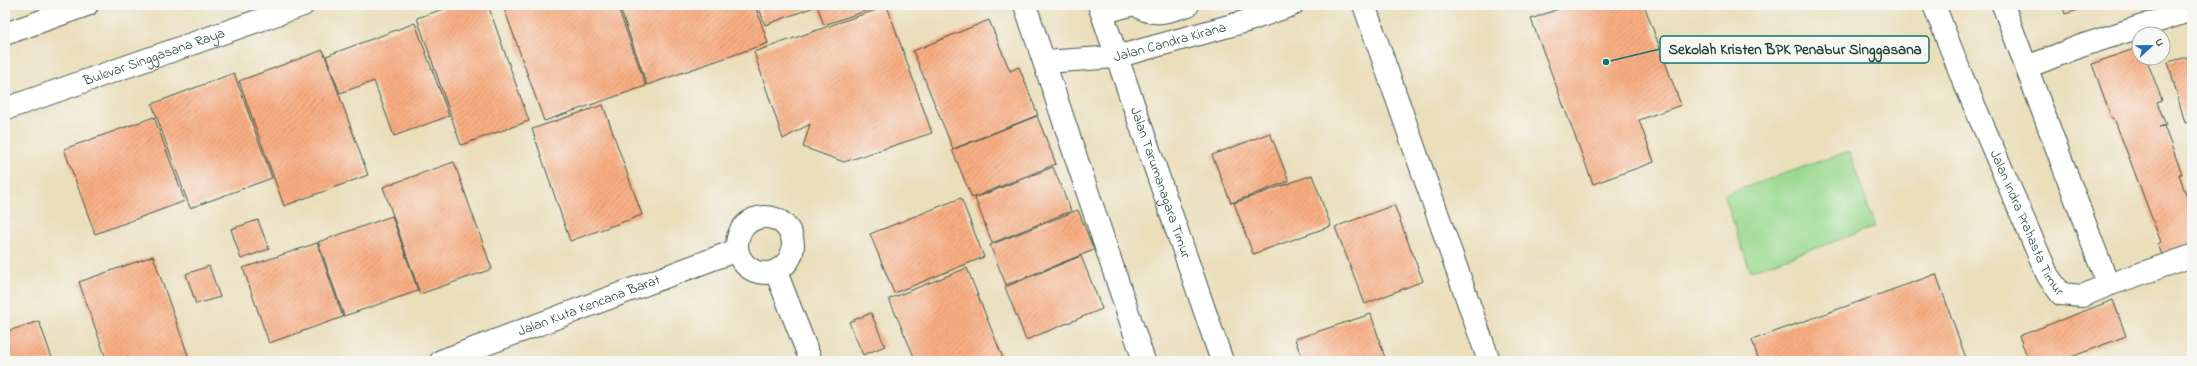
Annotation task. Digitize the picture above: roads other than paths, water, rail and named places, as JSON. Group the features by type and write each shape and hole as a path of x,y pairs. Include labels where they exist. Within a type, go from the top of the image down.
{"street":[{"path":"5,34 87,5"},
{"name":"Bulevar Singgasana Raya","path":"5,109 303,5"},
{"path":"1025,5 1144,361"},
{"path":"1100,9 1130,5"},
{"path":"1137,5 1145,12 1158,13 1188,5"},
{"name":"Jalan Candra Kirana","path":"1045,62 1116,57 1247,21 1292,5"},
{"path":"1364,5 1489,361"},
{"name":"Jalan Indra Prahasta Timur","path":"1934,5 1962,77 2048,276 2061,294 2082,296 2108,285 2192,256"},
{"path":"2003,5 2108,285"},
{"name":"Jalan Tarumanagara Timur","path":"1100,9 1222,361"},
{"path":"2026,67 2081,46 2192,10"},
{"path":"766,217 778,220 788,229 793,241 792,253 786,265 776,272 763,274 751,270 742,262 737,250 738,238 744,226 754,219 766,217"},
{"name":"Jalan Kuta Kencana Barat","path":"441,361 737,250"},
{"path":"776,272 811,361"}],"place":[{"name":"Sekolah Kristen BPK Penabur Singgasana","path":"1606,62"}]}
